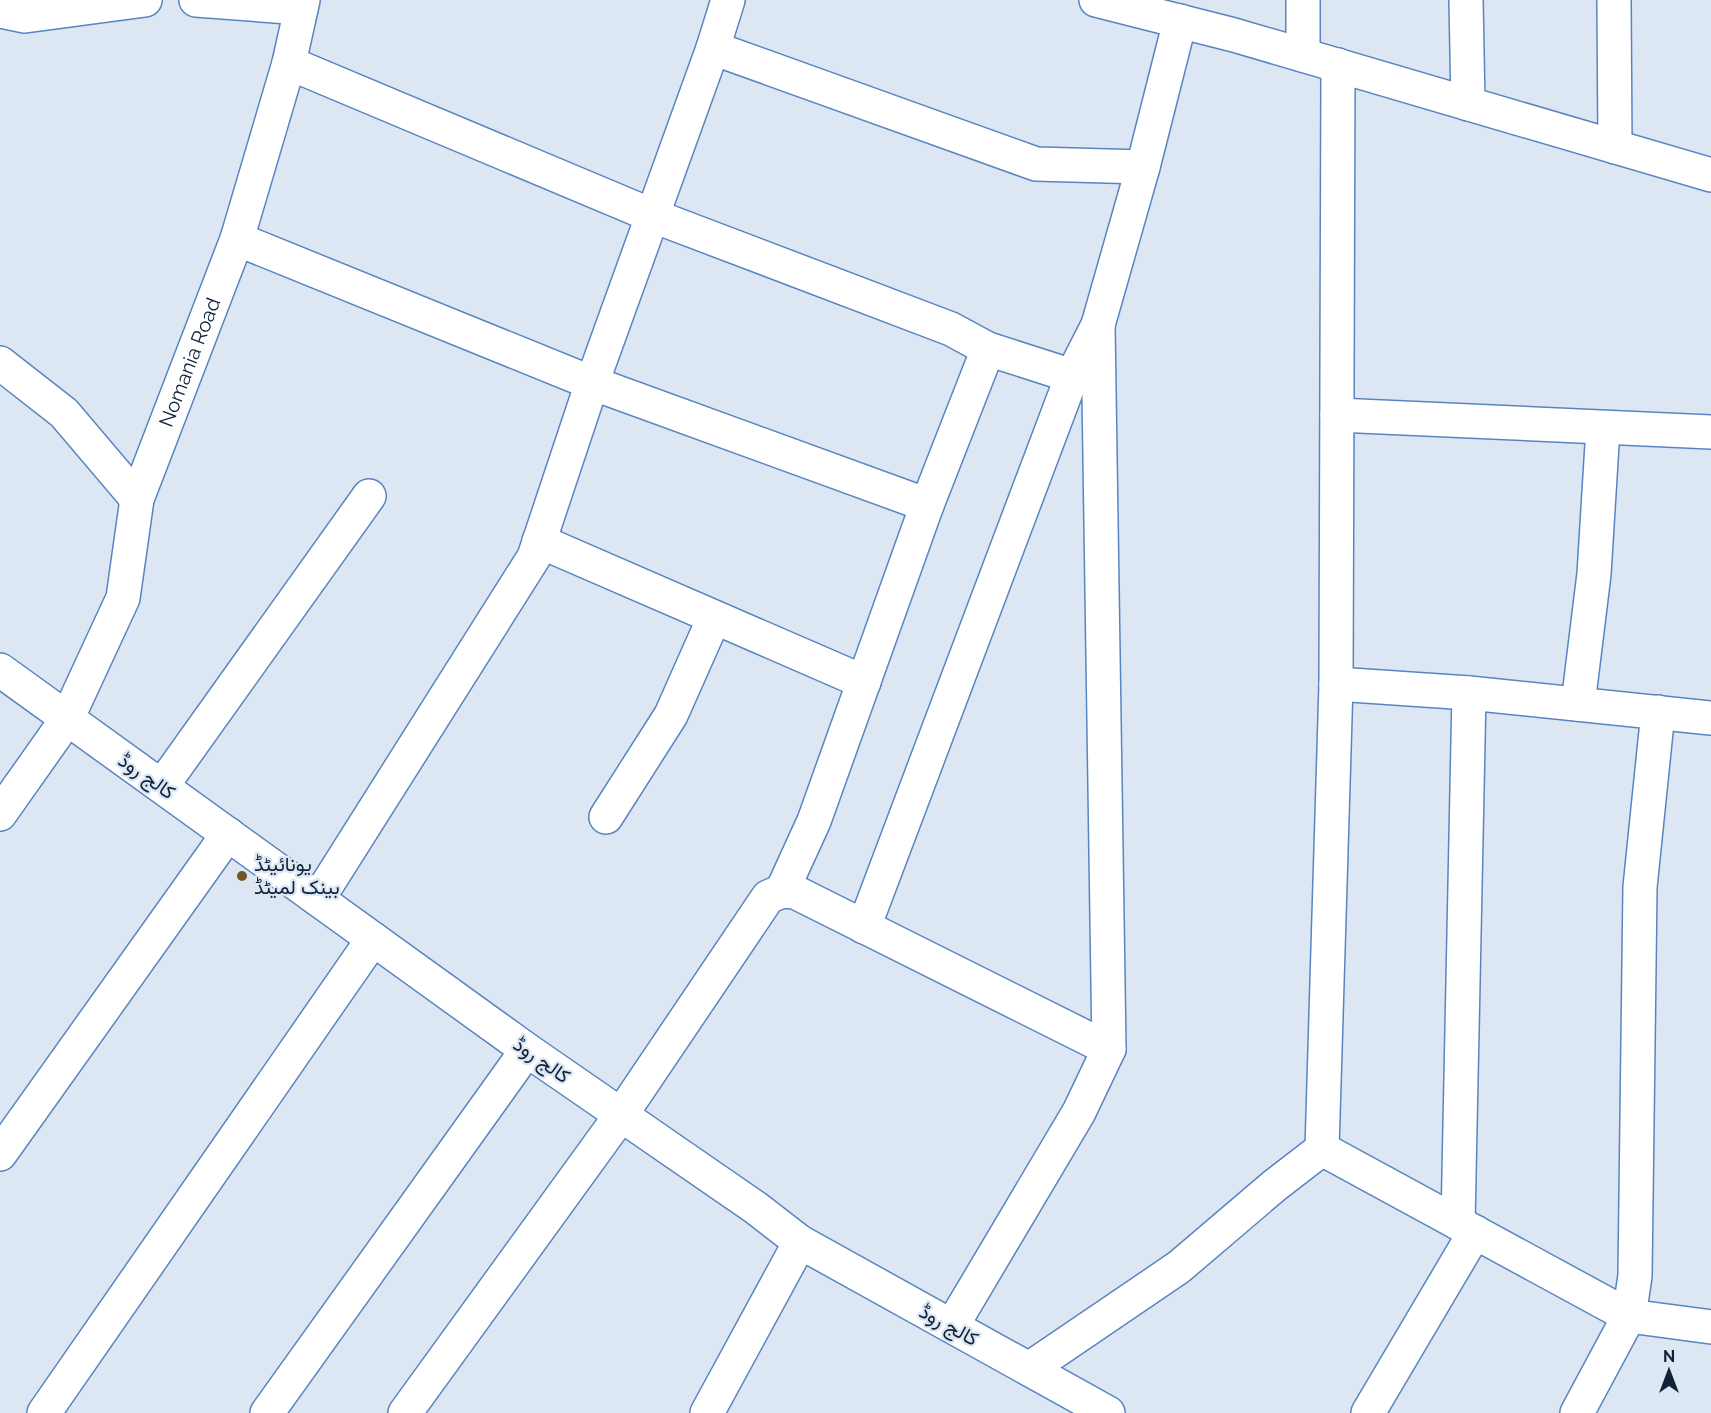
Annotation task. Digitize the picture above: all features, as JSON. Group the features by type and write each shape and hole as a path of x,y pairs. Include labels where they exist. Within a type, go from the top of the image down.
{"street":[{"path":"0,11 26,16 145,0"},
{"path":"196,0 302,4"},
{"path":"318,899 534,557 592,383 713,48 728,0"},
{"path":"1096,0 1303,55 1711,175"},
{"path":"1303,0 1303,55"},
{"path":"1466,0 1468,104"},
{"path":"1614,0 1615,147"},
{"name":"Nomania Road","path":"0,814 67,719 123,598 137,499 237,239 289,63 302,4"},
{"path":"864,927 1072,376 1098,325 1143,167 1180,21"},
{"path":"713,48 1036,164 1143,167"},
{"path":"289,63 651,215 951,329 988,349 1072,376"},
{"path":"1322,1149 1336,684 1338,65"},
{"path":"237,239 592,383 927,505"},
{"path":"952,1326 1079,1112 1108,1049 1098,325"},
{"path":"782,891 814,821 927,505 988,349"},
{"path":"0,363 64,413 137,499"},
{"path":"1337,415 1711,432"},
{"path":"1578,704 1594,574 1603,428"},
{"path":"162,786 369,496"},
{"path":"539,541 864,682"},
{"path":"606,817 671,715 714,618"},
{"name":"کالج روڈ","path":"0,670 527,1050 756,1208 800,1242 1108,1413"},
{"path":"1336,684 1469,693 1711,718"},
{"path":"1368,1413 1466,1228 1469,693"},
{"path":"1577,1413 1629,1316 1635,1276 1640,887 1658,712"},
{"path":"0,1154 228,834"},
{"path":"405,1413 621,1114 768,897 782,891 795,892 1108,1049"},
{"path":"44,1413 373,939"},
{"path":"267,1413 527,1050"},
{"path":"1322,1149 1629,1316 1711,1327"},
{"path":"1029,1369 1179,1267 1274,1186 1322,1149"},
{"path":"707,1413 800,1242"}],"place":[{"name":"یونائیٹڈ بینک لمیٹڈ","path":"242,876"}]}
